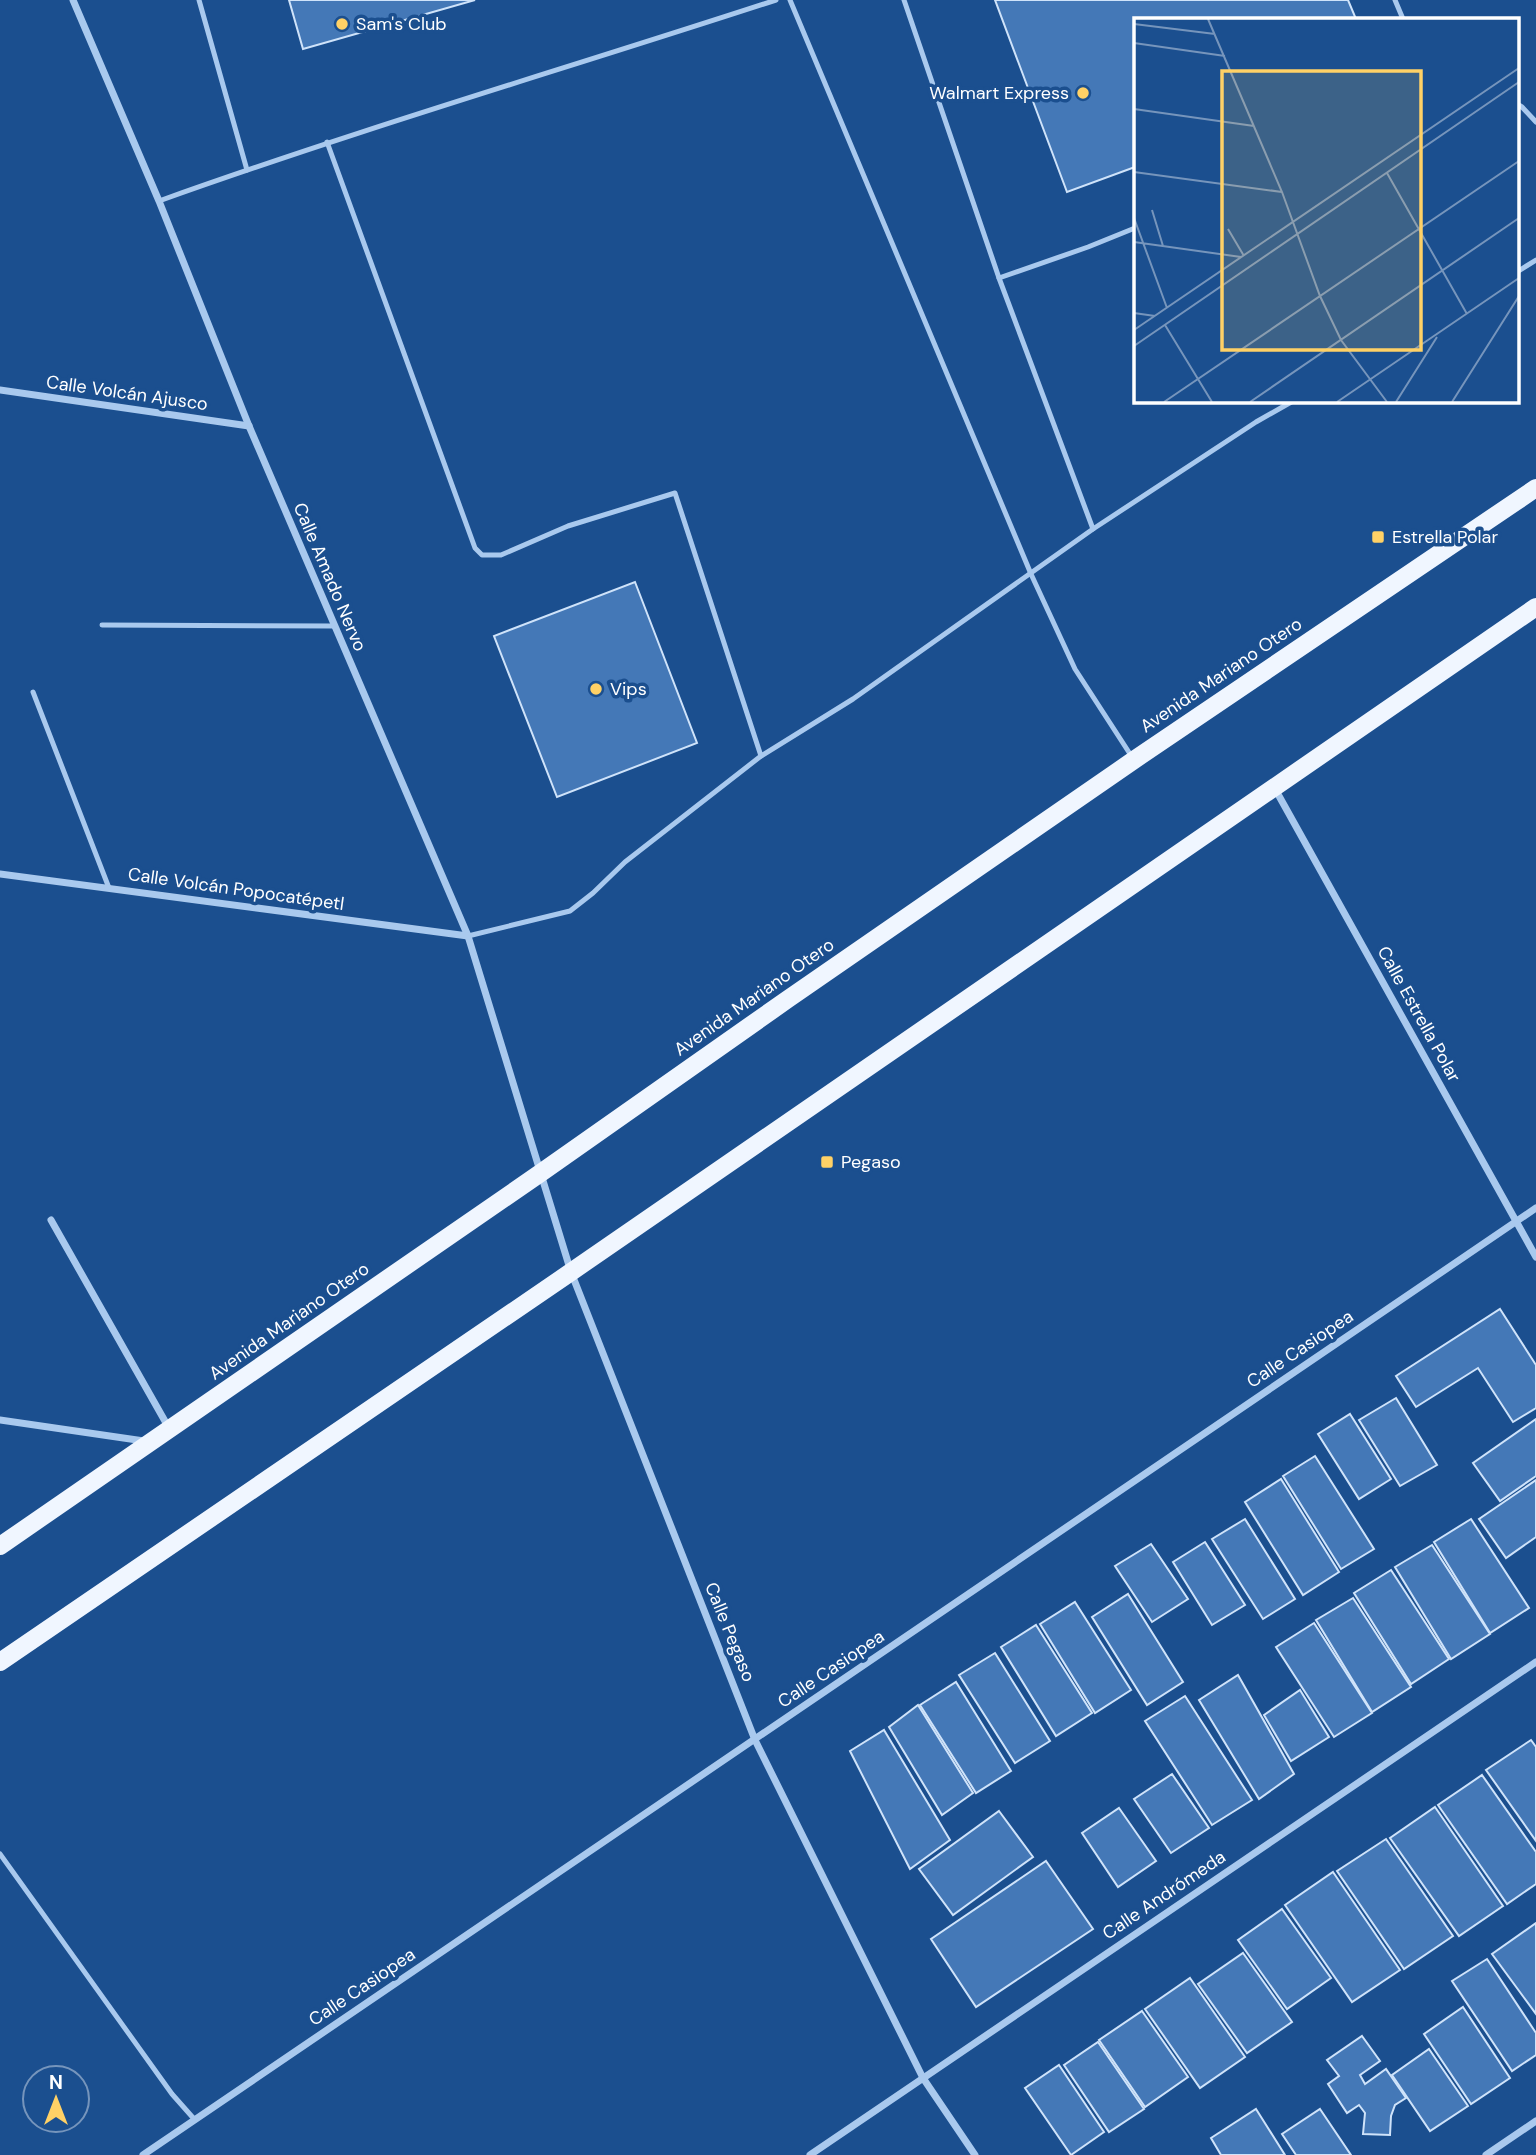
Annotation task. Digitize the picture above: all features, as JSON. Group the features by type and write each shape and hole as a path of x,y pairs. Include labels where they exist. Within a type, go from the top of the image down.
{"main road":[{"name":"Avenida Mariano Otero","path":"0,1546 1134,760 1536,488"},
{"path":"0,1662 1536,607"}],"street":[{"name":"Calle Amado Nervo","path":"73,0 159,201 249,426 468,936 542,1172"},
{"name":"Calle Volcán Ajusco","path":"0,390 249,426"},
{"name":"Calle Estrella Polar","path":"1274,787 1536,1257"},
{"name":"Calle Volcán Popocatépetl","path":"0,874 468,936"},
{"name":"Calle Pegaso","path":"542,1172 571,1272 755,1740 922,2078 975,2155"},
{"name":"Calle Casiopea","path":"143,2155 1536,1208"},
{"path":"51,1220 170,1430"},
{"path":"0,1420 152,1442"},
{"name":"Calle Andrómeda","path":"810,2155 1536,1662"},
{"path":"1486,2155 1536,2121"}],"lane":[{"path":"199,0 247,170"},
{"path":"159,201 327,142 776,0"},
{"path":"790,0 1031,574 1075,669 1134,760"},
{"path":"904,0 999,278 1093,529"},
{"path":"1395,0 1403,18"},
{"path":"1518,105 1536,122"},
{"path":"327,142 472,540 482,555 501,555 568,526 675,493 761,756"},
{"path":"999,278 1134,228"},
{"path":"1518,271 1536,260"},
{"path":"468,936 570,911 625,862 761,756 853,699 1093,529 1256,422 1291,402"},
{"path":"102,625 334,626"},
{"path":"33,692 109,888"},
{"path":"0,1854 172,2094 195,2120"}],"building":[{"name":"Sam's Club","path":"289,0 475,0 303,49"},
{"name":"Walmart Express","path":"995,0 1348,0 1356,18 1134,18 1134,167 1067,192"},
{"name":"Vips","path":"635,582 697,743 557,797 494,636"},
{"path":"1500,1309 1536,1365 1536,1408 1513,1422 1478,1368 1416,1407 1396,1376"},
{"path":"1396,1398 1437,1465 1400,1486 1359,1420"},
{"path":"1350,1414 1391,1479 1359,1499 1318,1434"},
{"path":"1536,1419 1536,1476 1500,1501 1473,1463"},
{"path":"1315,1456 1374,1549 1341,1569 1283,1476"},
{"path":"1281,1479 1339,1572 1303,1595 1245,1502"},
{"path":"1536,1480 1536,1537 1506,1558 1479,1519"},
{"path":"1245,1519 1295,1599 1263,1619 1212,1539"},
{"path":"1471,1519 1529,1608 1490,1633 1434,1542"},
{"path":"1205,1542 1245,1605 1212,1625 1173,1562"},
{"path":"1151,1544 1188,1599 1152,1622 1115,1566"},
{"path":"1432,1545 1490,1634 1451,1659 1395,1567"},
{"path":"1391,1570 1449,1659 1411,1684 1354,1593"},
{"path":"1128,1594 1183,1682 1147,1705 1092,1617"},
{"path":"1353,1598 1411,1687 1372,1712 1316,1620"},
{"path":"1075,1602 1131,1690 1095,1713 1040,1624"},
{"path":"1314,1623 1372,1713 1334,1737 1276,1647"},
{"path":"1036,1625 1092,1713 1056,1736 1001,1647"},
{"path":"995,1653 1050,1741 1015,1763 959,1675"},
{"path":"1238,1675 1294,1774 1259,1799 1199,1700"},
{"path":"956,1682 1011,1771 976,1793 920,1705"},
{"path":"1300,1690 1329,1737 1291,1761 1264,1715"},
{"path":"1185,1696 1252,1800 1212,1825 1145,1721"},
{"path":"918,1705 973,1793 942,1815 889,1727"},
{"path":"884,1730 950,1840 910,1869 850,1751"},
{"path":"1531,1740 1536,1747 1536,1841 1486,1770"},
{"path":"1172,1774 1209,1828 1171,1853 1134,1799"},
{"path":"1482,1775 1536,1852 1536,1884 1507,1904 1438,1805"},
{"path":"1435,1807 1503,1906 1459,1936 1390,1838"},
{"path":"1119,1808 1156,1861 1118,1887 1082,1833"},
{"path":"999,1811 1033,1857 953,1915 919,1869"},
{"path":"1386,1839 1453,1936 1404,1969 1337,1871"},
{"path":"1046,1861 1093,1929 976,2007 931,1939"},
{"path":"1333,1872 1400,1970 1352,2002 1285,1905"},
{"path":"1282,1909 1331,1978 1287,2009 1238,1940"},
{"path":"1536,1923 1536,2014 1492,1954"},
{"path":"1243,1953 1292,2022 1247,2053 1198,1984"},
{"path":"1487,1959 1536,2033 1536,2055 1512,2071 1452,1981"},
{"path":"1190,1978 1245,2057 1200,2088 1145,2009"},
{"path":"1463,2007 1510,2078 1471,2104 1424,2034"},
{"path":"1142,2011 1188,2077 1145,2107 1099,2040"},
{"path":"1362,2036 1380,2061 1360,2075 1365,2084 1386,2069 1406,2098 1395,2105 1391,2116 1390,2135 1363,2134 1365,2113 1359,2105 1347,2113 1328,2084 1339,2076 1327,2060"},
{"path":"1098,2042 1144,2109 1109,2132 1064,2065"},
{"path":"1429,2049 1468,2106 1430,2131 1392,2075"},
{"path":"1059,2065 1104,2132 1071,2155 1025,2088"},
{"path":"1256,2109 1285,2155 1221,2155 1211,2138"},
{"path":"1320,2109 1351,2155 1296,2155 1282,2134"}],"place":[{"name":"Sam's Club","path":"342,24"},
{"name":"Walmart Express","path":"1083,93"},
{"name":"Estrella Polar","path":"1378,537"},
{"name":"Vips","path":"596,689"},
{"name":"Pegaso","path":"827,1162"}]}
